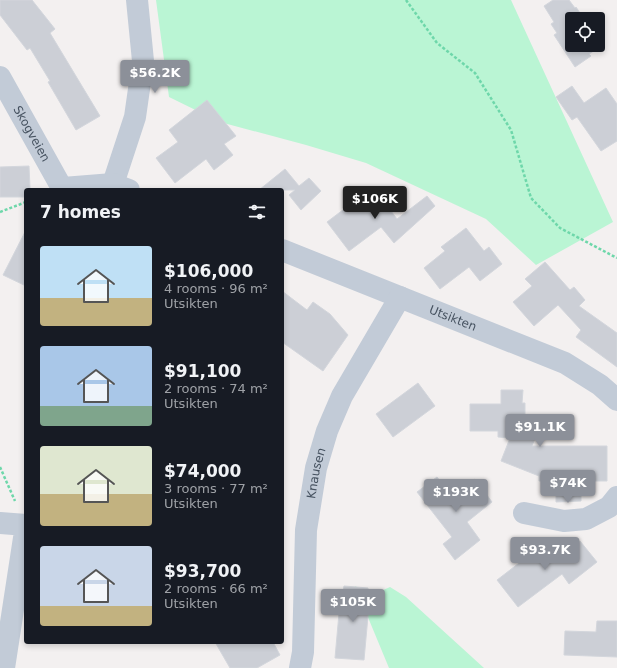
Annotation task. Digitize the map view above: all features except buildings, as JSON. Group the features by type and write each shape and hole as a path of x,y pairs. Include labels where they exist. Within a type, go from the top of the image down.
{"street":[{"path":"92,188 121,187 143,61 137,0"},
{"name":"Skogveien","path":"0,77 62,188"},
{"name":"Utsikten","path":"284,251 565,363 600,385 617,400"},
{"name":"Knausen","path":"300,668 303,652 306,530 316,468 327,432 342,396 400,297"},
{"path":"524,513 564,521 586,519 609,507 617,497"},
{"path":"0,523 24,525"},
{"path":"4,668 24,538"}],"path":[{"path":"406,0 437,43 475,73 512,130 531,198 560,228 617,258"},
{"path":"0,212 24,203"},
{"path":"0,467 24,521"}],"green space":[{"path":"156,0 511,0 613,222 536,265 486,219 366,163 220,122 169,97"},
{"path":"355,586 372,595 390,587 406,597 484,668 389,668"}]}
